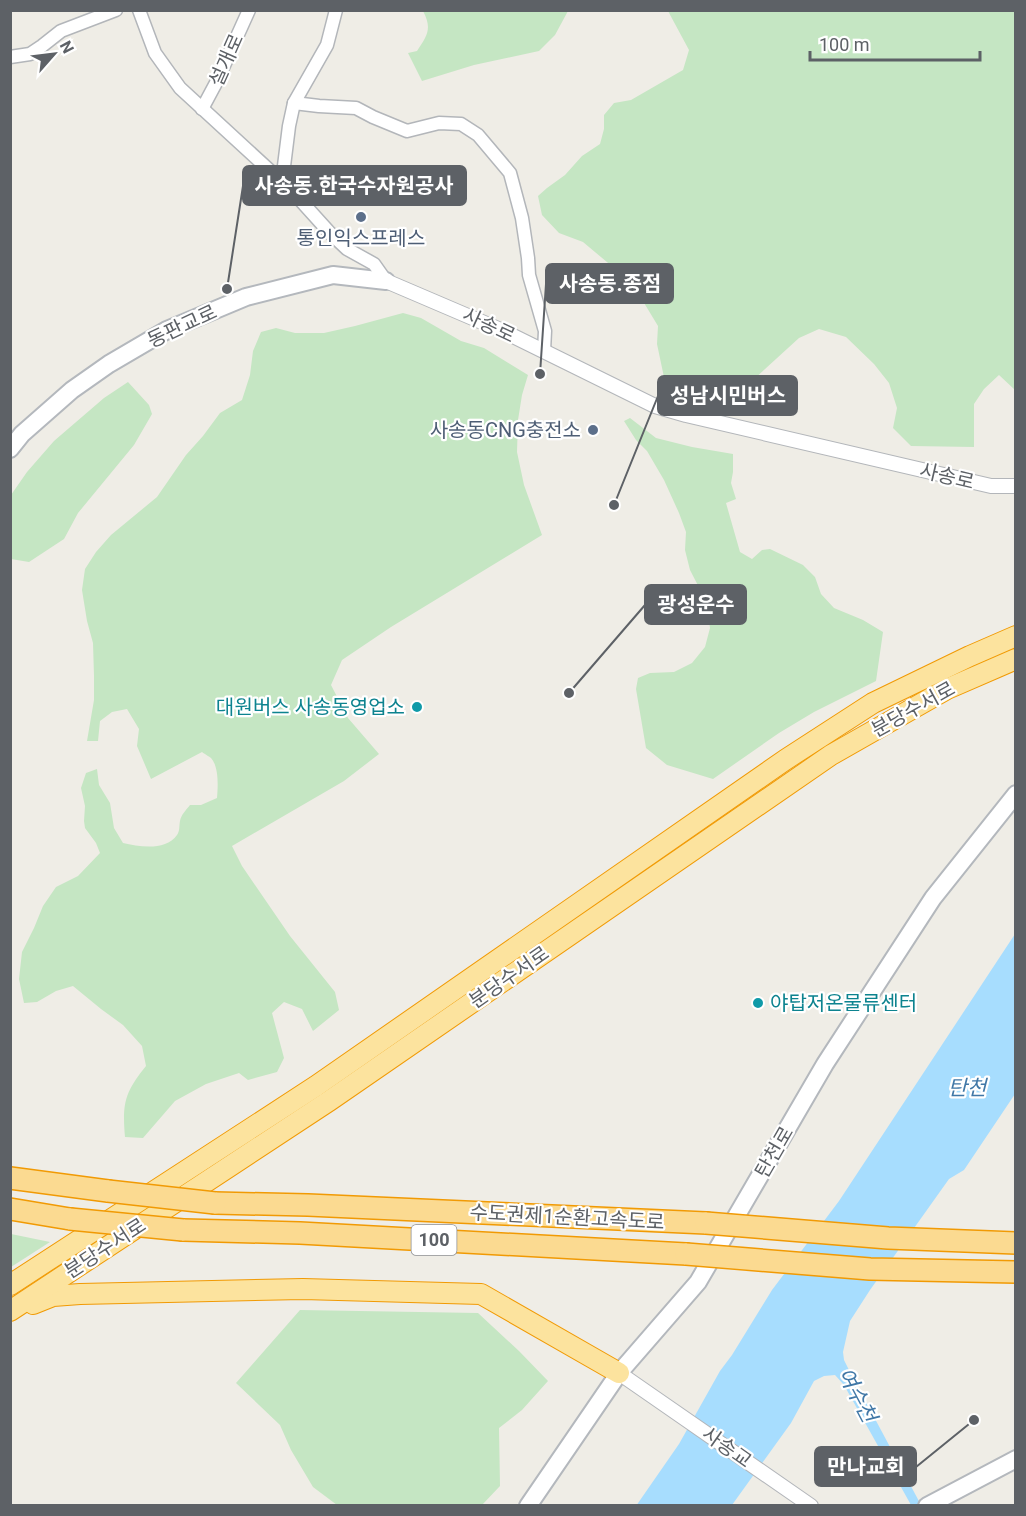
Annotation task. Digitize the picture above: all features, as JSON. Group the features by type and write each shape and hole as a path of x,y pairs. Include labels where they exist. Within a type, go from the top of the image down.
{"highway":[{"name":"분당수서로","path":"10,1286 316,1086 785,760 873,704 1016,636"},
{"name":"분당수서로","path":"10,1312 329,1101 831,755 946,689 1016,659"},
{"name":"수도권제1순환고속도로","path":"10,1178 215,1203 706,1223 888,1238 1016,1243"},
{"name":"수도권제1순환고속도로","path":"10,1209 70,1219 183,1230 300,1233 686,1254 870,1269 1016,1272"},
{"path":"10,1312 53,1296 80,1294 303,1289 481,1294 619,1373"}],"main road":[{"name":"동판교로","path":"10,449 22,434 72,390 109,364 167,330 246,297 333,275 386,281"},
{"name":"탄천로","path":"528,1506 619,1373 698,1281 825,1064 933,898 1016,794"},
{"path":"927,1506 1016,1459"}],"street":[{"path":"10,57 30,54 61,31 116,10"},
{"name":"사송로","path":"139,10 155,52 180,88 292,190 347,249 374,264 386,281 444,304 655,406 991,486 1016,486"},
{"name":"설개로","path":"202,109 249,10"},
{"path":"282,182 294,103 327,45 336,10"},
{"path":"294,103 356,108 408,131 439,123 461,124 478,135 510,173 522,218 529,275 545,331 544,351"},
{"name":"사송교","path":"619,1373 811,1506"}],"green space":[{"path":"423,11 568,11 555,35 539,51 474,65 422,81 408,53 417,51 428,31"},
{"path":"668,11 1015,11 1015,390 999,375 984,389 974,404 974,447 911,446 893,428 897,408 889,383 874,364 846,337 819,329 799,338 753,380 746,404 665,382 657,344 658,326 632,283 583,242 559,233 542,215 538,196 565,175 582,156 600,144 604,129 604,115 614,103 631,100 683,70 689,50"},
{"path":"403,313 421,318 461,341 484,348 528,375 518,420 517,452 524,485 542,535 391,627 342,660 331,685 348,718 379,754 344,781 232,846 242,866 290,936 335,992 339,1010 313,1031 302,1009 284,1002 272,1013 284,1058 277,1072 248,1080 239,1073 206,1084 175,1101 143,1138 125,1137 126,1098 133,1083 146,1066 142,1046 123,1025 73,986 56,991 37,1002 24,1003 19,979 22,952 43,906 56,887 78,876 100,853 85,828 85,806 81,788 86,773 97,769 99,785 110,803 114,828 123,843 145,846 160,846 172,840 179,832 181,817 190,805 201,805 217,798 217,777 214,762 202,752 151,779 137,746 139,729 127,709 112,712 100,721 98,741 87,741 94,700 94,676 93,643 82,590 85,569 111,535 157,497 186,455 220,413 242,400 250,375 253,351 261,332 276,328 295,333 324,333"},
{"path":"128,382 149,405 152,414 134,445 78,513 64,539 29,562 11,559 11,495 27,472 54,441 104,398"},
{"path":"630,418 656,438 733,454 731,483 736,499 726,503 740,552 752,559 762,550 770,549 803,565 815,577 821,594 834,608 863,620 883,632 876,681 814,712 779,733 713,779 667,765 646,748 636,689 638,678 650,673 674,672 692,663 705,647 710,628 706,601 690,570 685,550 686,532 679,513 664,480 647,451 636,440 624,421"},
{"path":"11,1234 50,1242 11,1267"},
{"path":"300,1310 478,1313 548,1381 522,1410 499,1428 500,1486 482,1505 337,1505 313,1487 291,1450 280,1425 236,1383"}],"water":[{"name":"탄천","path":"1015,934 1015,1094 964,1170 949,1179 870,1290 850,1321 843,1352 850,1372 921,1505 911,1505 844,1385 835,1375 824,1376 814,1381 791,1423 732,1505 636,1506 679,1444 720,1371 772,1290 839,1201"}],"place":[{"name":"통인익스프레스","path":"361,217"},
{"name":"사송동.한국수자원공사","path":"227,289"},
{"name":"사송동.종점","path":"540,374"},
{"name":"사송동CNG충전소","path":"593,430"},
{"name":"성남시민버스","path":"614,505"},
{"name":"광성운수","path":"569,693"},
{"name":"대원버스 사송동영업소","path":"417,707"},
{"name":"야탑저온물류센터","path":"758,1003"},
{"name":"만나교회","path":"974,1420"}],"water label":[{"name":"여수천","path":"857,1395"}]}
